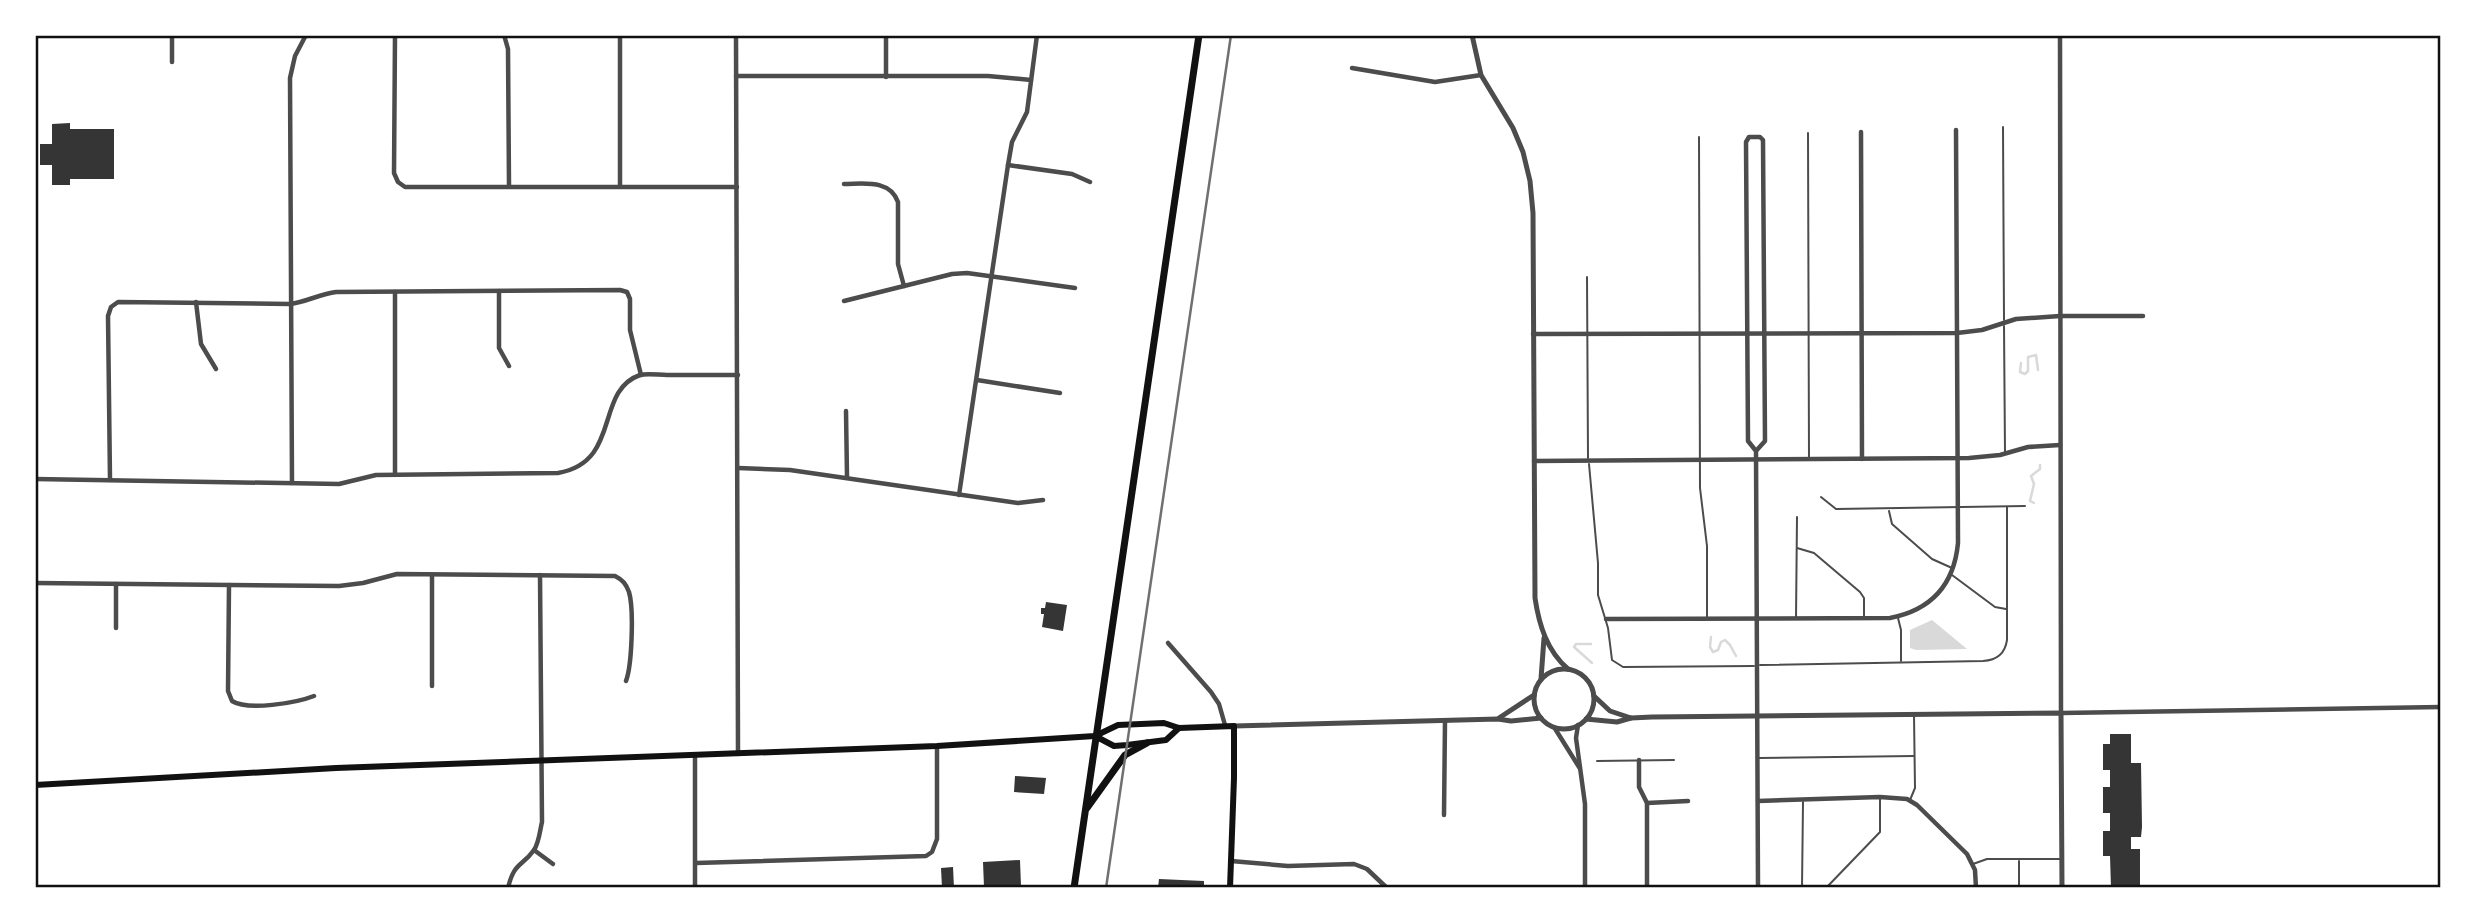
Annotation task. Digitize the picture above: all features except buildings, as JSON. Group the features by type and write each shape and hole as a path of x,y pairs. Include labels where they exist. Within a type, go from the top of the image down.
{"main road":[{"path":"1073,888 1199,35"},
{"path":"35,785 272,771 937,746 1095,736 1118,726 1164,723 1179,728 1225,725 1234,726 1230,888"},
{"path":"1095,736 1114,746 1147,743 1166,740 1179,728"},
{"path":"1084,811 1125,755 1147,743"}],"street":[{"path":"172,35 172,62"},
{"path":"292,483 290,78 295,56 306,35"},
{"path":"395,35 394,173 398,182 405,187 737,187"},
{"path":"504,35 508,49 509,186"},
{"path":"620,35 620,186"},
{"path":"736,35 738,754"},
{"path":"886,35 886,77"},
{"path":"959,495 1008,165 1012,142 1027,112 1037,35"},
{"path":"1472,35 1481,75 1513,128 1522,152 1530,181 1533,213 1535,598 1544,638 1542,679 1534,695 1498,719"},
{"path":"2060,35 2062,888"},
{"path":"1352,68 1435,82 1481,75"},
{"path":"736,76 988,76 1031,80"},
{"path":"1606,619 1897,616 1913,612 1930,602 1941,591 1953,568 1958,543 1956,130"},
{"path":"1861,132 1862,459"},
{"path":"1756,451 1765,441 1763,140 1760,137 1749,137 1746,142 1748,441 1756,451 1758,888"},
{"path":"1008,165 1072,174 1090,182"},
{"path":"844,184 880,184 895,195 898,202 898,264 904,286"},
{"path":"844,301 952,274 967,273 1075,288"},
{"path":"110,480 108,316 111,307 118,302 290,304 307,302 323,293 620,290 627,292 630,299 630,330 641,375"},
{"path":"499,291 499,348 509,366"},
{"path":"395,292 395,474"},
{"path":"195,302 201,344 216,369"},
{"path":"1533,334 1958,333 1982,330 2004,323 2060,316 2143,316"},
{"path":"35,479 340,484 376,475 573,471 586,463 596,451 618,393 626,383 641,375 738,375"},
{"path":"977,380 1060,393"},
{"path":"846,411 847,477"},
{"path":"1534,461 1958,458 2060,445"},
{"path":"738,468 790,470 847,477 1018,503 1043,500"},
{"path":"35,583 340,586 397,574 608,575 625,583 630,597 631,664 626,681"},
{"path":"432,575 432,685"},
{"path":"508,888 518,864 534,850 542,822 540,575"},
{"path":"116,584 116,628"},
{"path":"229,585 228,691 232,701 246,705 294,702 314,696"},
{"path":"1544,638 1560,662 1585,677 1594,696 1610,711 1631,718"},
{"path":"1168,643 1211,692 1219,704 1225,725"},
{"path":"1542,679 1553,671 1568,669"},
{"path":"1534,695 1541,718 1554,727 1579,768"},
{"path":"1554,727 1572,727 1586,719 1594,696"},
{"path":"1586,719 1617,722 1631,718 1757,715 2441,707"},
{"path":"1234,726 1498,719 1511,721 1541,718"},
{"path":"1444,815 1445,721"},
{"path":"1578,725 1576,738 1585,804 1585,888"},
{"path":"696,863 926,856 932,852 937,839 937,746"},
{"path":"695,755 695,888"},
{"path":"1639,760 1639,788 1647,803 1647,888"},
{"path":"1758,801 1880,797 1909,801 1967,854 1973,864 1976,888"},
{"path":"1647,803 1688,801"},
{"path":"534,850 553,864"},
{"path":"1231,861 1288,866 1354,864 1367,869 1387,888"}],"lane":[{"path":"2003,127 2005,454"},
{"path":"1808,133 1810,459"},
{"path":"1699,137 1700,461 1707,557 1707,620"},
{"path":"1587,277 1588,461 1598,563 1598,595 1606,619 1611,658 1620,666 1991,661 2006,648 2007,507"},
{"path":"1821,497 1836,509 2025,506"},
{"path":"1889,509 1892,524 1932,559 1953,568"},
{"path":"1796,619 1797,517"},
{"path":"1797,548 1814,553 1860,592 1864,598 1864,618"},
{"path":"1950,574 1995,607 2007,609"},
{"path":"1897,616 1901,630 1901,662"},
{"path":"1909,801 1915,788 1914,714"},
{"path":"1758,758 1914,756"},
{"path":"1597,761 1674,760"},
{"path":"1826,888 1880,832 1880,797"},
{"path":"1802,799 1802,888"},
{"path":"1973,864 1987,859 2062,859"},
{"path":"2019,859 2019,888"}],"shaded area":[{"path":"1932,620 1967,649 1910,648 1910,630"}],"waterway":[{"path":"2021,363 2020,372 2025,374 2028,371 2028,357 2036,355 2038,370"},
{"path":"2034,503 2030,501 2034,484 2031,476 2040,469 2040,465"},
{"path":"1711,637 1710,647 1713,652 1718,650 1721,642 1725,640 1736,656"},
{"path":"1591,644 1576,644 1574,647 1592,663"}],"railway":[{"path":"1106,888 1231,35"}]}
